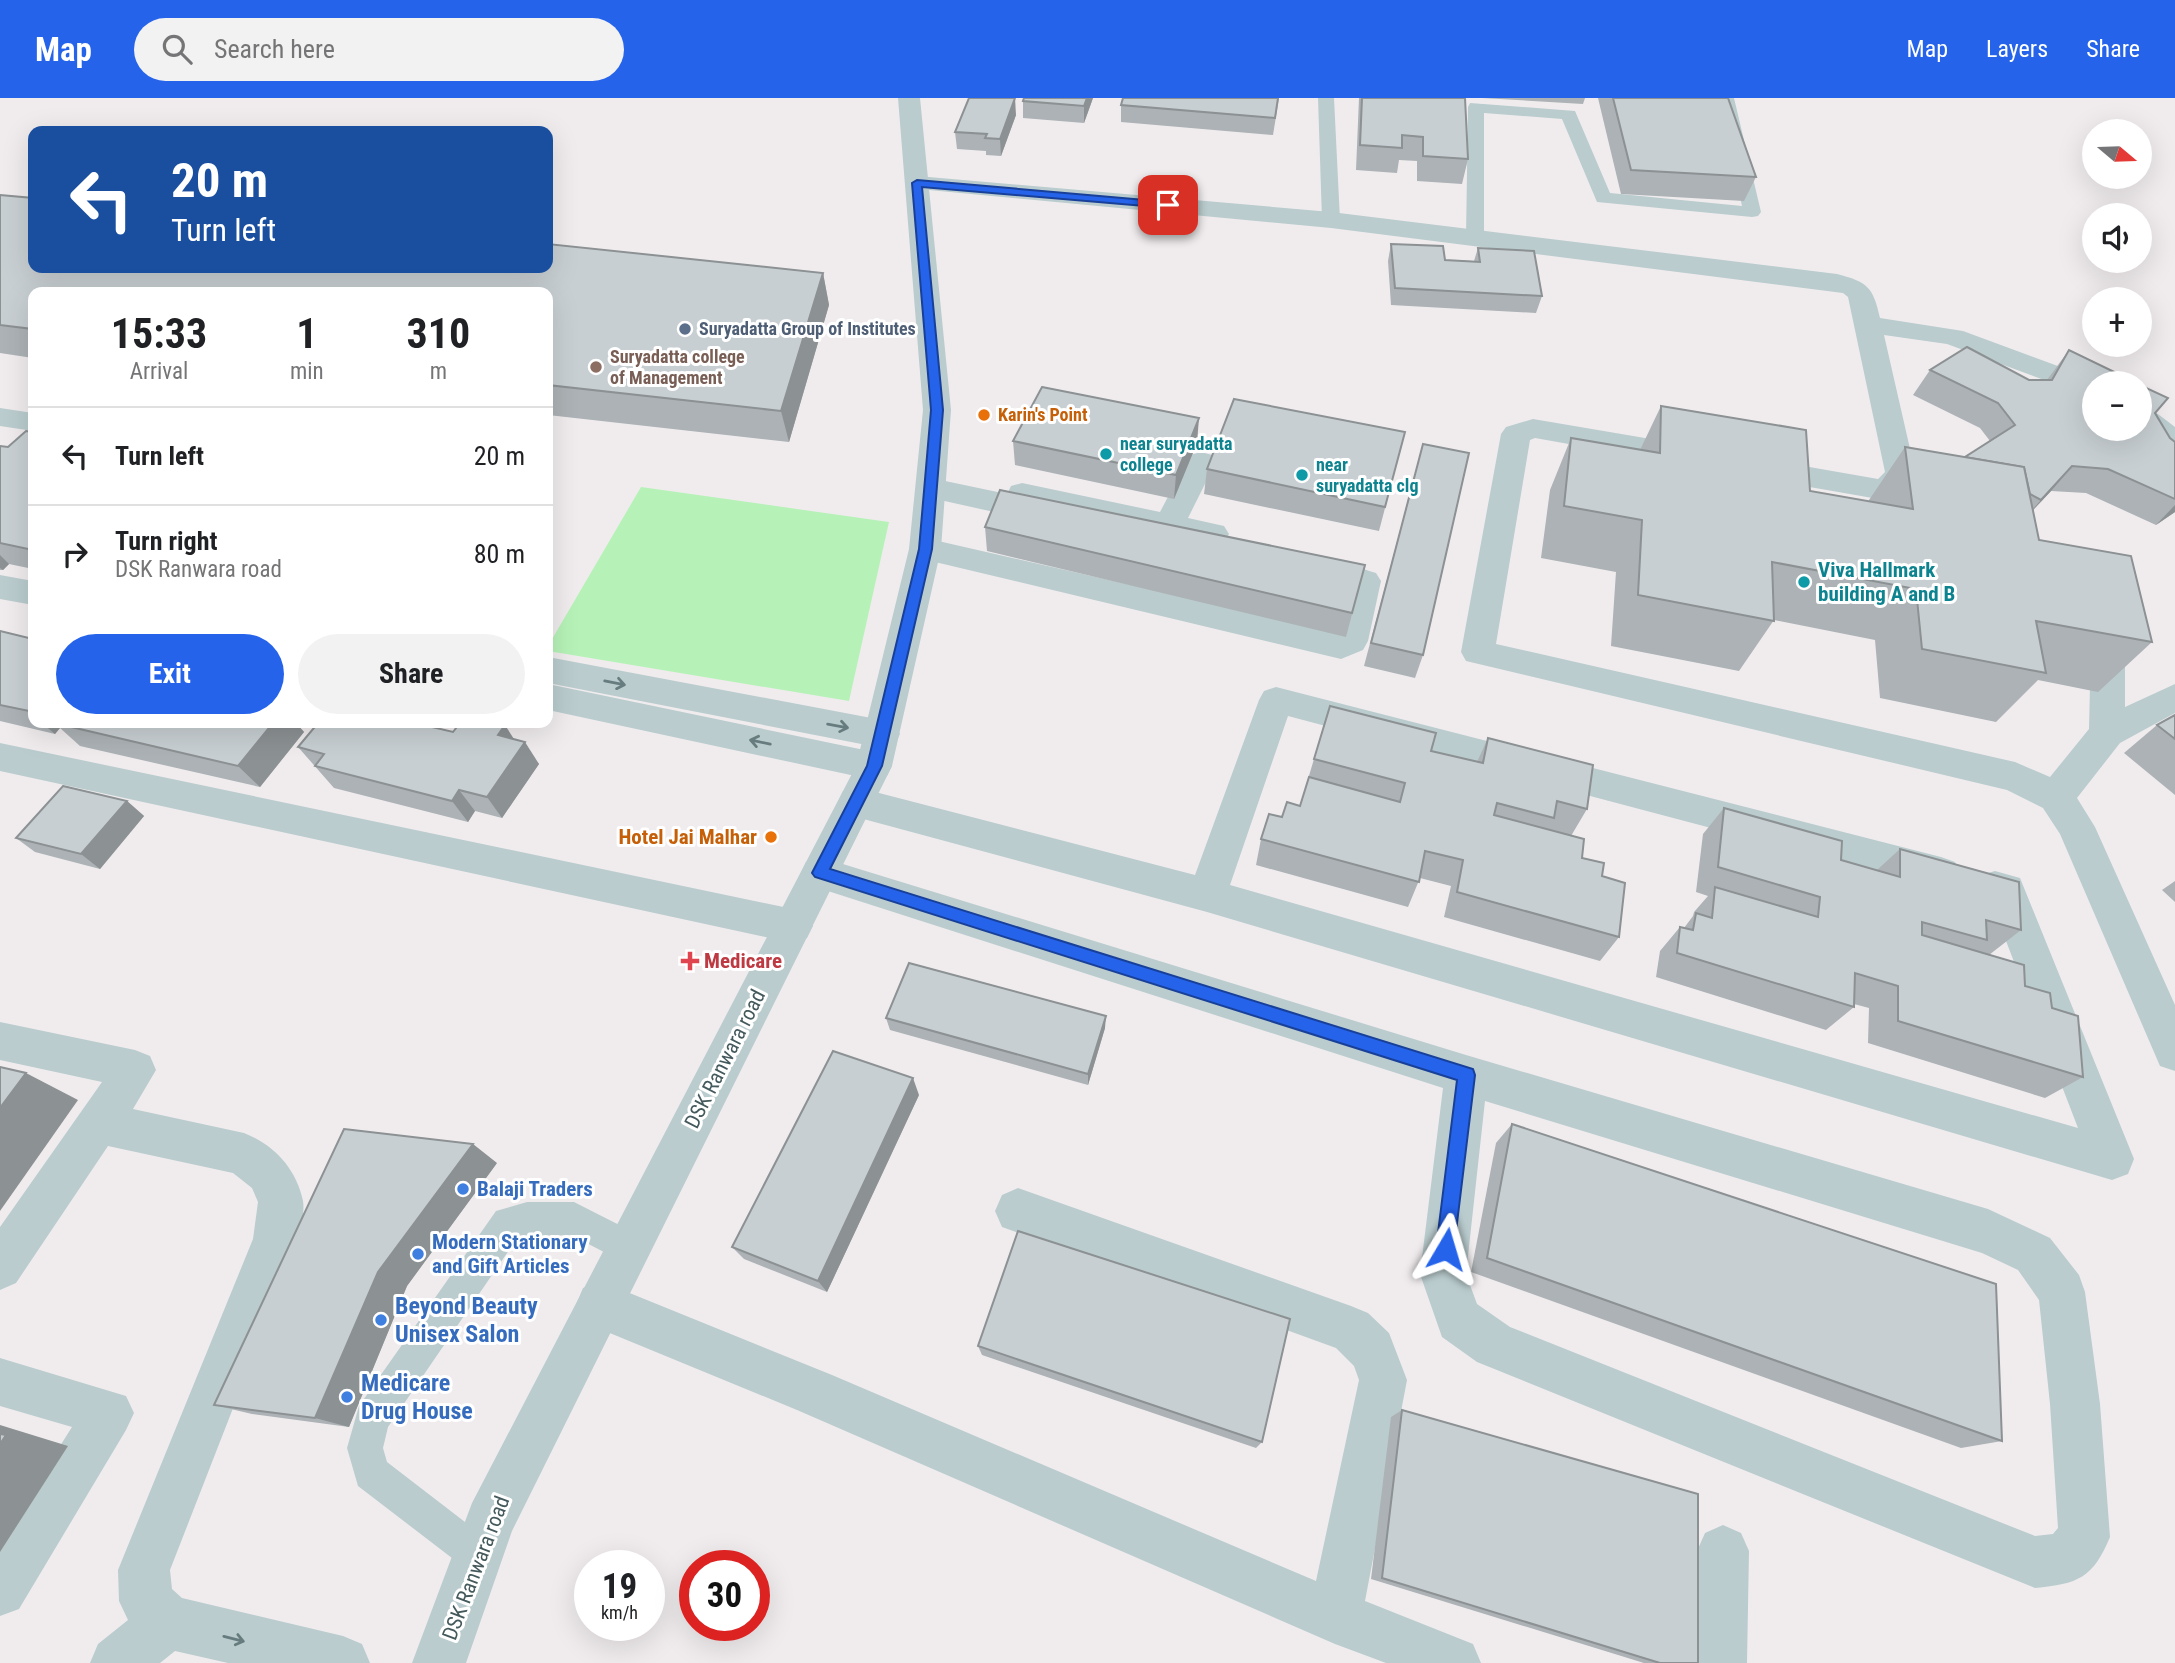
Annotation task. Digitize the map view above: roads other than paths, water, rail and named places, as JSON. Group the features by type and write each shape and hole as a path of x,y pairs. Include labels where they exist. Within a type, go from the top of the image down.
{"street":[{"name":"DSK Ranwara road","path":"439,1663 490,1521 856,802 878,750 925,549 937,410 909,98"},
{"path":"917,183 1331,220 1852,286 1861,294 1868,324 1901,475 1895,482 1884,490 1532,428 1516,434 1478,652 2014,777 2056,797 2076,827 2175,1052"},
{"path":"1868,324 1954,337 2082,385"},
{"path":"0,417 28,421"},
{"path":"2152,424 2175,441"},
{"path":"1169,525 1201,462"},
{"path":"925,549 985,531 1236,546 1169,525 931,480"},
{"path":"931,480 985,531 1341,646 1351,641 1365,581 1284,556 1371,569"},
{"path":"1895,482 1930,495"},
{"path":"0,587 28,592"},
{"path":"2089,604 2108,643 2107,733"},
{"path":"553,671 878,750"},
{"path":"2056,797 2107,733 2175,697"},
{"path":"553,698 878,750"},
{"path":"856,802 1207,895 2112,1159 2006,890 1276,700 1207,895"},
{"path":"0,757 793,926"},
{"path":"820,873 1466,1075 1988,1232 2034,1254 2062,1292 2075,1404 2084,1537 2066,1559 2035,1562 1494,1345 1460,1320 1443,1274 1466,1075"},
{"path":"0,1041 135,1070 0,1267"},
{"path":"99,1122 244,1154 268,1173 281,1202 276,1239 144,1570 146,1601 168,1622 343,1663"},
{"path":"1018,1211 1351,1330 1372,1349 1383,1380 1335,1617"},
{"path":"600,1305 715,1349 1335,1617 1454,1663"},
{"path":"0,1382 109,1413 0,1590"},
{"path":"1720,1663 1723,1551"},
{"path":"117,1663 168,1622"}],"lane":[{"path":"1326,98 1331,220"},
{"path":"1475,237 1476,107 1569,115 1603,198 1752,212 1726,98"},
{"path":"478,1555 371,1473 365,1448 372,1419 508,1223 527,1219 575,1218 629,1248"}],"place":[{"name":"Suryadatta Group of Institutes","path":"685,329"},
{"name":"Suryadatta college of Management","path":"596,367"},
{"name":"Karin's Point","path":"984,415"},
{"name":"near suryadatta college","path":"1106,454"},
{"name":"near suryadatta clg","path":"1302,475"},
{"name":"Viva Hallmark building A and B","path":"1804,582"},
{"name":"Hotel Jai Malhar","path":"771,837"},
{"name":"Medicare","path":"690,961"},
{"name":"Balaji Traders","path":"463,1189"},
{"name":"Modern Stationary and Gift Articles","path":"418,1254"},
{"name":"Beyond Beauty Unisex Salon","path":"381,1320"},
{"name":"Medicare Drug House","path":"347,1397"}]}
